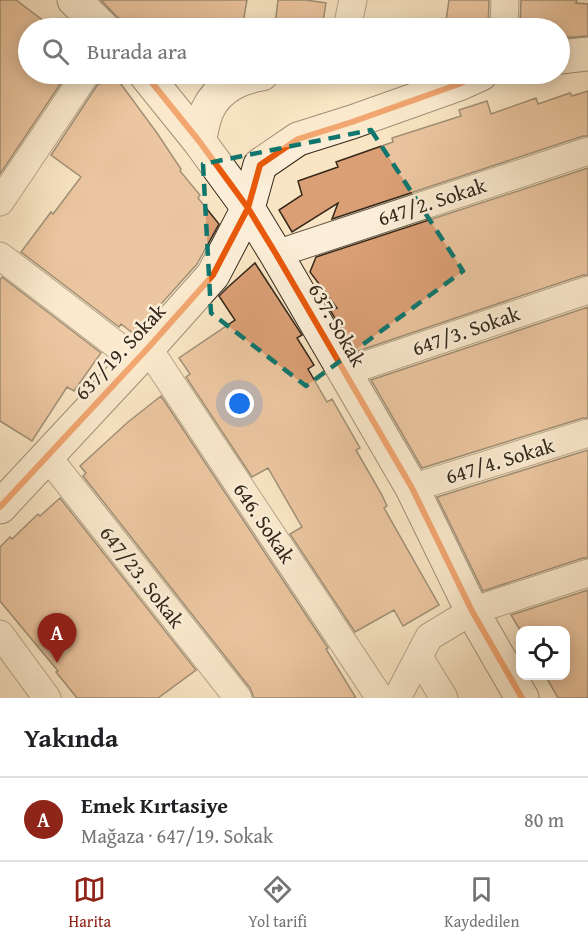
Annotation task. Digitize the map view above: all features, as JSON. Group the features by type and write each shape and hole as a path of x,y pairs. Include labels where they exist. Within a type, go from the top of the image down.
{"street":[{"path":"74,0 93,18"},
{"path":"349,18 353,0"},
{"path":"505,18 506,0"},
{"path":"570,56 588,54"},
{"path":"0,202 79,84"},
{"name":"637. Sokak","path":"153,84 199,141 248,208 276,254 412,488 472,611 522,698"},
{"path":"199,141 208,108 222,89 232,84"},
{"name":"637/19. Sokak","path":"3,500 47,456 213,275 248,208 260,165 298,139 459,84"},
{"name":"647/2. Sokak","path":"276,254 588,151"},
{"name":"646. Sokak","path":"0,256 142,354 380,698"},
{"name":"647/3. Sokak","path":"345,372 588,290"},
{"name":"647/4. Sokak","path":"412,488 588,433"},
{"name":"647/23. Sokak","path":"47,456 238,698"},
{"path":"398,698 429,637 472,611 588,573"},
{"path":"0,634 47,698"},
{"path":"419,657 444,698"}],"highlighted area":[{"path":"371,130 463,271 306,386 211,313 203,164"}],"building":[{"path":"0,0 16,0 40,18 18,18 18,84 60,84 0,174"},
{"path":"101,0 247,0 244,18 117,17"},
{"path":"278,0 326,3 324,18 276,18"},
{"path":"449,0 489,0 488,18 446,18"},
{"path":"521,0 577,0 576,3 588,4 588,36 570,37 570,18 520,18"},
{"path":"98,84 121,84 157,133 181,169 180,171 200,195 198,198 219,224 197,264 134,334 121,324 119,327 21,252 81,177 51,155"},
{"path":"588,91 588,136 332,219 338,203 292,232 279,210 302,195 298,181 338,167 336,162 393,142 392,138 461,116 459,110 487,101 491,114 536,98 538,104 570,93 572,96"},
{"path":"588,168 588,275 355,352 330,310 337,308 310,272 316,257"},
{"path":"255,263 302,335 297,338 314,365 308,369 327,402 332,399 360,448 356,450 382,495 387,506 384,508 439,605 403,626 394,610 355,632 290,534 302,527 268,468 252,477 186,377 190,374 179,358 235,320 219,296"},
{"path":"2,277 101,353 74,391 67,387 32,441 0,421 0,280"},
{"path":"588,307 588,418 422,468 371,380"},
{"path":"161,396 328,648 326,649 356,698 254,698 250,688 83,476 86,473 80,466 128,422"},
{"path":"588,450 588,558 483,591 437,497"},
{"path":"60,498 196,670 158,698 77,698 56,672 58,671 0,601 0,547"},
{"path":"588,590 588,698 558,698 548,680 570,680 570,626 518,626 511,615"}],"cycle path":[{"path":"153,84 199,141 248,208 276,254 412,488 472,611 522,698"},
{"path":"0,507 213,275 248,208 260,165 298,139 459,84"}],"place":[{"name":"Emek Kırtasiye","path":"57,663"}]}
